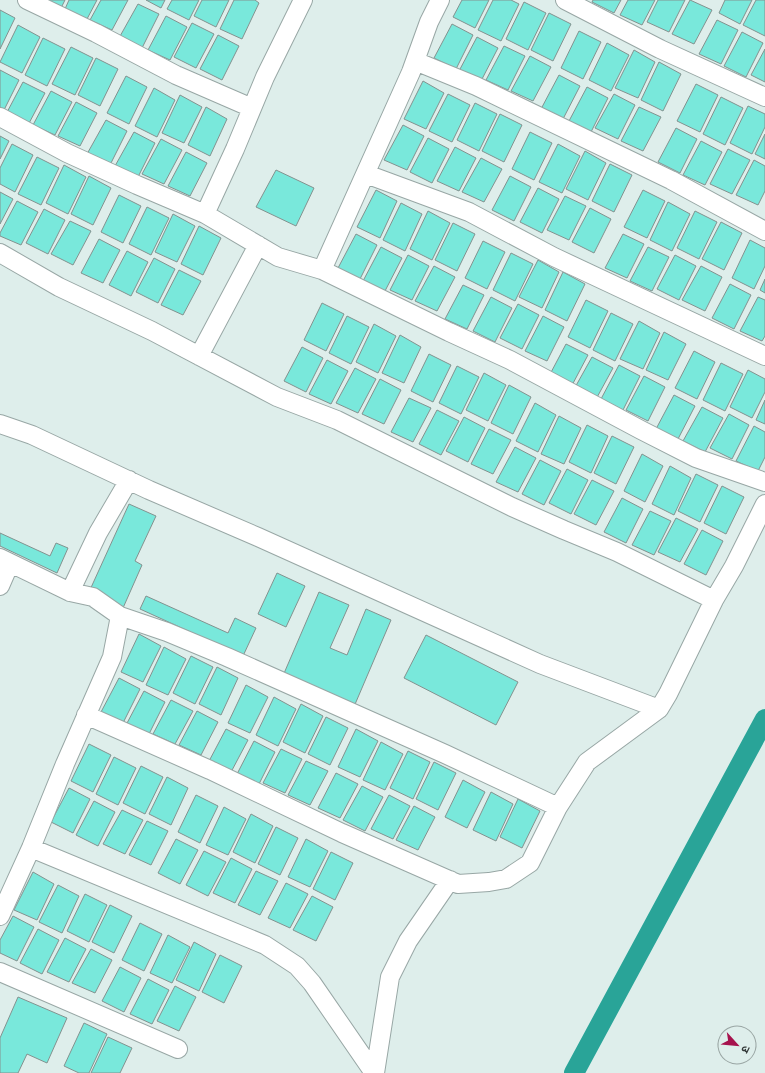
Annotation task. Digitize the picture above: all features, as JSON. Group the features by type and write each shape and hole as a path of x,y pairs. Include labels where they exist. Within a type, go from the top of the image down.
{"street":[{"path":"27,0 96,33 176,75 252,108"},
{"path":"322,270 415,61 428,22 440,0"},
{"path":"564,0 660,49 765,97"},
{"path":"205,214 300,1"},
{"path":"415,61 476,86 658,174 765,231"},
{"path":"0,117 67,153 137,186 205,214 278,257 322,270 510,360 696,458 765,482"},
{"path":"366,174 469,212 554,257 765,356"},
{"path":"199,356 258,245"},
{"path":"0,253 58,287 152,331 277,397 337,420 512,506 617,552 714,600"},
{"path":"0,424 32,435 540,664 659,709"},
{"path":"70,592 98,532 129,480"},
{"path":"86,715 210,770 342,833 458,884 489,882 506,879 530,863 558,807 588,762 659,709 668,694 714,600 734,566 765,504"},
{"path":"0,586 5,561 70,592 93,597 120,616 167,632 227,657 445,754 558,807"},
{"path":"0,916 31,848 112,656 120,616"},
{"path":"31,848 265,945 297,966 312,983 375,1073"},
{"path":"375,1073 390,977 408,941 450,880"},
{"path":"0,972 178,1049"}],"building":[{"path":"38,0 65,0 60,10"},
{"path":"69,0 97,0 87,19 65,9"},
{"path":"101,0 128,0 112,30 90,20"},
{"path":"146,0 165,0 161,8"},
{"path":"172,0 199,0 189,20 167,9"},
{"path":"202,0 229,0 216,27 194,16"},
{"path":"234,0 255,0 259,3 242,39 220,29"},
{"path":"462,0 489,0 475,28 453,17"},
{"path":"493,0 511,0 519,4 501,41 478,30"},
{"path":"593,0 621,0 614,13 592,2"},
{"path":"628,0 655,0 642,25 620,15"},
{"path":"658,0 685,0 669,32 647,22"},
{"path":"690,0 712,10 694,44 672,34"},
{"path":"725,0 752,0 740,24 719,13"},
{"path":"756,0 765,0 765,36 743,25"},
{"path":"524,2 546,13 528,50 506,39"},
{"path":"138,4 159,14 142,48 119,38"},
{"path":"0,10 15,18 0,49"},
{"path":"549,13 571,24 553,61 531,50"},
{"path":"166,16 187,27 170,60 148,50"},
{"path":"717,20 738,30 721,64 699,54"},
{"path":"192,23 214,34 196,68 174,57"},
{"path":"452,24 473,35 456,69 434,58"},
{"path":"18,25 40,37 22,73 0,62"},
{"path":"579,31 601,42 583,79 561,68"},
{"path":"742,32 763,43 746,77 724,66"},
{"path":"218,35 239,46 222,80 200,69"},
{"path":"477,37 498,48 481,81 459,71"},
{"path":"43,38 65,49 47,86 25,75"},
{"path":"607,43 629,55 611,91 589,80"},
{"path":"504,46 525,56 508,90 486,80"},
{"path":"71,47 93,58 75,95 52,84"},
{"path":"765,49 765,82 751,75"},
{"path":"634,50 655,62 638,98 615,88"},
{"path":"530,56 551,67 533,101 511,91"},
{"path":"96,58 118,69 100,106 78,95"},
{"path":"659,62 681,74 663,111 641,100"},
{"path":"0,70 19,80 2,114 0,113"},
{"path":"559,75 580,86 563,119 541,109"},
{"path":"126,76 147,87 129,124 107,113"},
{"path":"423,81 444,93 426,129 404,119"},
{"path":"23,82 45,93 27,127 5,116"},
{"path":"696,84 718,95 700,132 677,121"},
{"path":"587,87 608,98 591,132 569,121"},
{"path":"154,88 175,100 157,137 135,126"},
{"path":"51,91 72,102 55,135 33,125"},
{"path":"448,94 470,105 452,142 429,131"},
{"path":"614,94 635,105 618,139 595,128"},
{"path":"180,95 202,107 184,143 162,133"},
{"path":"721,97 743,108 725,145 703,134"},
{"path":"76,102 97,113 80,146 58,136"},
{"path":"475,103 497,114 479,151 457,140"},
{"path":"748,106 765,114 765,127 752,154 730,143"},
{"path":"206,107 227,119 210,156 188,145"},
{"path":"639,107 661,117 643,151 621,141"},
{"path":"500,114 522,125 504,162 482,151"},
{"path":"106,120 127,131 110,165 87,154"},
{"path":"403,125 424,136 407,170 384,160"},
{"path":"676,128 697,139 680,173 658,162"},
{"path":"134,132 155,143 138,177 115,166"},
{"path":"530,132 552,143 534,180 512,169"},
{"path":"765,134 765,159 755,154"},
{"path":"0,136 9,141 0,159"},
{"path":"428,138 449,149 432,183 410,172"},
{"path":"161,139 182,150 164,184 142,174"},
{"path":"701,141 722,152 705,185 683,175"},
{"path":"12,144 33,155 15,192 0,184 0,168"},
{"path":"558,144 580,156 562,193 539,182"},
{"path":"455,147 476,158 459,191 437,181"},
{"path":"728,149 750,160 732,194 710,184"},
{"path":"585,151 606,163 588,200 566,189"},
{"path":"186,152 207,163 190,196 168,186"},
{"path":"37,157 59,168 41,205 18,194"},
{"path":"481,158 502,169 484,202 462,192"},
{"path":"754,160 765,166 765,191 758,205 736,195"},
{"path":"610,164 632,175 614,212 592,201"},
{"path":"64,165 86,177 68,214 46,203"},
{"path":"276,170 314,188 296,226 256,207"},
{"path":"89,176 111,188 93,225 71,214"},
{"path":"510,176 531,187 514,221 492,210"},
{"path":"538,188 559,199 542,233 520,222"},
{"path":"376,190 397,201 380,238 357,227"},
{"path":"643,190 665,201 647,238 624,227"},
{"path":"0,192 13,199 0,224"},
{"path":"119,195 141,206 123,243 101,232"},
{"path":"565,196 586,206 569,240 547,230"},
{"path":"17,201 38,212 21,245 0,236 0,233"},
{"path":"668,202 690,214 672,251 650,240"},
{"path":"401,203 422,214 405,251 383,240"},
{"path":"147,207 169,218 151,255 129,244"},
{"path":"590,208 611,219 594,253 572,242"},
{"path":"44,209 65,220 48,254 26,243"},
{"path":"428,211 450,223 432,260 410,249"},
{"path":"695,211 717,222 699,259 677,248"},
{"path":"173,214 195,226 177,262 155,252"},
{"path":"70,221 91,231 73,265 51,254"},
{"path":"721,222 742,233 724,270 702,259"},
{"path":"453,223 475,234 457,271 435,260"},
{"path":"199,226 221,238 203,275 181,264"},
{"path":"356,234 377,245 360,279 338,268"},
{"path":"623,234 644,244 627,278 605,268"},
{"path":"99,239 120,250 103,283 81,273"},
{"path":"750,240 765,248 765,266 754,289 732,278"},
{"path":"483,241 505,252 487,289 465,278"},
{"path":"381,247 402,258 385,291 363,281"},
{"path":"648,247 669,257 652,291 630,281"},
{"path":"127,251 148,262 131,296 109,285"},
{"path":"511,253 533,264 515,301 493,290"},
{"path":"408,255 429,266 412,300 390,290"},
{"path":"675,255 696,266 679,300 657,289"},
{"path":"154,258 175,269 158,303 136,292"},
{"path":"538,260 559,272 542,308 519,297"},
{"path":"434,266 455,277 437,311 415,301"},
{"path":"701,266 722,277 705,311 682,300"},
{"path":"179,270 201,281 183,315 161,305"},
{"path":"563,272 585,284 567,321 545,310"},
{"path":"765,279 765,293 760,290"},
{"path":"730,284 751,295 734,329 712,318"},
{"path":"463,285 484,295 467,329 445,319"},
{"path":"491,297 512,308 495,342 473,331"},
{"path":"758,297 765,300 765,336 762,341 740,331"},
{"path":"586,300 608,311 590,348 568,337"},
{"path":"322,303 344,314 326,351 304,340"},
{"path":"518,304 539,315 522,349 500,338"},
{"path":"611,313 633,324 615,361 593,350"},
{"path":"347,316 369,327 351,364 329,353"},
{"path":"543,316 564,327 547,361 525,351"},
{"path":"639,321 660,333 643,369 620,359"},
{"path":"374,324 396,336 378,373 356,362"},
{"path":"664,332 686,344 668,380 646,370"},
{"path":"400,335 421,347 404,383 382,373"},
{"path":"566,344 588,355 570,389 548,378"},
{"path":"302,347 323,358 306,392 284,381"},
{"path":"694,351 715,362 697,399 675,388"},
{"path":"429,354 451,365 433,402 411,391"},
{"path":"592,357 613,368 595,401 573,391"},
{"path":"327,360 348,371 331,404 309,394"},
{"path":"721,363 743,374 725,411 703,400"},
{"path":"619,365 640,376 623,410 601,399"},
{"path":"457,366 479,377 461,414 439,403"},
{"path":"355,368 376,379 358,413 336,403"},
{"path":"748,370 765,379 765,392 752,418 730,407"},
{"path":"484,373 506,385 488,421 466,410"},
{"path":"644,376 665,387 648,421 626,410"},
{"path":"380,379 401,390 384,424 362,414"},
{"path":"509,385 531,397 513,434 491,423"},
{"path":"674,395 695,406 678,439 656,429"},
{"path":"409,398 431,408 413,442 391,432"},
{"path":"765,400 765,424 756,420"},
{"path":"535,403 556,415 538,452 516,441"},
{"path":"702,407 723,418 705,452 683,441"},
{"path":"437,410 459,421 441,455 419,444"},
{"path":"729,414 749,425 732,459 710,448"},
{"path":"559,416 581,428 564,464 541,454"},
{"path":"464,417 485,428 468,462 446,451"},
{"path":"587,425 608,436 591,473 569,462"},
{"path":"754,426 765,432 765,457 758,471 736,461"},
{"path":"489,429 511,440 493,474 471,464"},
{"path":"612,436 634,447 616,484 594,473"},
{"path":"515,447 536,458 518,492 496,482"},
{"path":"642,454 663,466 645,502 624,491"},
{"path":"540,460 561,471 544,505 522,494"},
{"path":"670,466 691,478 674,515 652,504"},
{"path":"567,469 588,480 571,514 549,503"},
{"path":"696,474 718,485 700,522 678,511"},
{"path":"592,480 614,491 596,525 574,514"},
{"path":"722,486 744,497 726,534 704,523"},
{"path":"622,498 643,509 626,543 604,532"},
{"path":"129,504 156,516 135,561 142,565 123,608 89,592"},
{"path":"650,511 671,521 654,555 632,545"},
{"path":"676,518 698,529 680,562 658,552"},
{"path":"702,530 723,541 706,575 684,564"},
{"path":"0,533 50,556 56,543 68,548 57,573 0,546"},
{"path":"277,573 305,586 286,627 258,614"},
{"path":"319,592 349,605 330,648 347,655 366,609 391,620 353,709 282,678"},
{"path":"146,596 228,633 235,618 256,628 243,656 140,609"},
{"path":"139,634 161,646 143,682 121,672"},
{"path":"426,635 518,682 496,725 404,678"},
{"path":"164,647 186,659 168,695 146,685"},
{"path":"191,656 213,667 195,704 173,693"},
{"path":"217,667 238,678 221,715 199,704"},
{"path":"119,678 140,689 123,723 101,712"},
{"path":"246,685 268,697 250,733 228,723"},
{"path":"144,691 165,702 148,736 126,725"},
{"path":"274,697 296,709 278,746 256,735"},
{"path":"171,700 193,711 175,744 153,734"},
{"path":"301,704 323,716 305,753 283,742"},
{"path":"197,711 218,722 201,755 179,745"},
{"path":"326,717 348,728 330,765 308,754"},
{"path":"226,729 248,740 230,774 208,763"},
{"path":"356,729 378,741 360,777 338,767"},
{"path":"254,741 275,752 258,786 236,776"},
{"path":"381,742 403,754 385,790 363,780"},
{"path":"89,744 111,755 93,792 71,781"},
{"path":"281,749 302,759 285,793 263,783"},
{"path":"408,751 430,762 413,799 390,788"},
{"path":"114,757 136,768 118,805 96,794"},
{"path":"306,761 328,771 310,805 288,795"},
{"path":"434,762 456,773 438,810 416,799"},
{"path":"141,766 163,777 145,814 123,803"},
{"path":"336,773 358,784 340,818 318,808"},
{"path":"167,777 188,788 171,825 149,814"},
{"path":"463,780 485,792 467,828 445,817"},
{"path":"362,786 383,797 365,831 343,820"},
{"path":"69,788 90,799 73,833 51,822"},
{"path":"491,792 513,804 496,841 473,830"},
{"path":"196,795 218,806 200,843 178,832"},
{"path":"389,795 410,806 393,839 371,829"},
{"path":"518,799 540,811 522,848 500,837"},
{"path":"94,801 115,812 98,846 76,835"},
{"path":"414,806 435,817 418,850 396,840"},
{"path":"224,807 246,819 228,855 206,845"},
{"path":"122,810 143,820 125,854 103,844"},
{"path":"251,814 273,826 255,863 233,852"},
{"path":"147,821 168,831 151,865 129,855"},
{"path":"276,827 298,838 280,875 258,864"},
{"path":"176,839 198,850 180,884 158,873"},
{"path":"306,839 328,851 310,887 288,877"},
{"path":"204,851 226,862 208,896 186,885"},
{"path":"331,852 353,863 335,900 313,889"},
{"path":"231,858 252,869 235,903 213,893"},
{"path":"256,871 278,881 260,915 238,905"},
{"path":"33,872 54,884 37,920 14,910"},
{"path":"286,883 308,894 290,928 268,918"},
{"path":"58,885 79,896 62,933 39,922"},
{"path":"85,894 107,905 89,942 67,931"},
{"path":"312,896 333,907 316,941 293,930"},
{"path":"110,905 132,916 114,953 92,942"},
{"path":"13,916 34,927 17,961 0,953 0,940"},
{"path":"140,923 162,934 144,971 122,960"},
{"path":"38,929 59,940 42,974 20,963"},
{"path":"168,935 190,947 172,983 150,973"},
{"path":"65,938 86,949 69,982 47,972"},
{"path":"194,942 216,954 199,991 176,980"},
{"path":"91,949 112,960 95,993 72,983"},
{"path":"220,955 242,966 224,1003 202,992"},
{"path":"120,967 141,978 124,1012 102,1001"},
{"path":"148,979 169,990 152,1024 130,1014"},
{"path":"175,986 196,997 179,1031 157,1021"},
{"path":"18,997 67,1018 47,1063 27,1054 18,1073 0,1073 0,1038"},
{"path":"84,1023 107,1034 89,1073 79,1073 64,1066"},
{"path":"108,1037 132,1048 120,1073 91,1073"}],"waterway":[{"path":"574,1073 765,719"}]}
